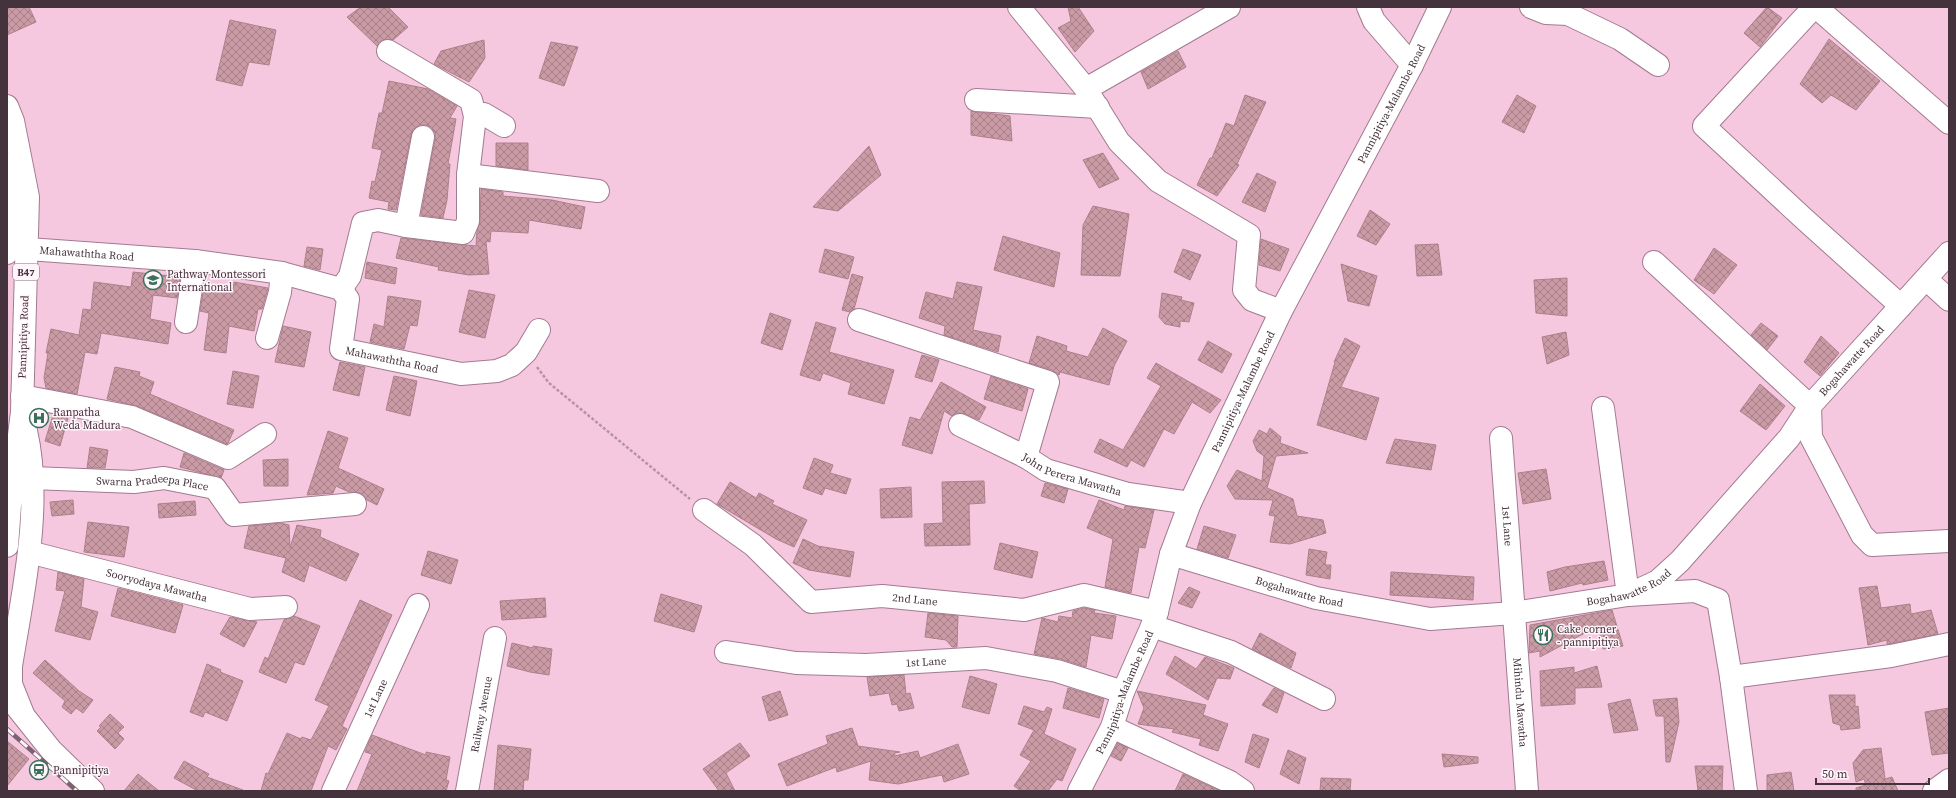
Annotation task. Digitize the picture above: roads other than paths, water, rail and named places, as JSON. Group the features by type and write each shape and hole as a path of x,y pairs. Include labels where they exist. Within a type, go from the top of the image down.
{"street":[{"path":"1018,7 1086,89 1119,142 1158,181 1249,235 1244,290 1252,300 1281,310"},
{"path":"1086,89 1229,7"},
{"path":"1368,7 1374,21 1412,65"},
{"name":"Pannipitiya-Malambe Road","path":"1080,791 1112,727 1123,692 1154,619 1171,554 1190,503 1281,310 1412,65 1440,7"},
{"path":"1531,7 1546,13 1568,14 1620,39 1658,65"},
{"path":"1901,306 1704,126 1815,7 1949,123"},
{"path":"341,289 350,276 363,223 378,220 406,226 463,233 468,221 468,175 476,116 471,100 388,51"},
{"path":"976,100 1098,107"},
{"name":"Pannipitiya Road","path":"7,106 13,121 28,197 28,249 22,404 10,505 7,546"},
{"path":"476,116 484,114 504,126"},
{"path":"406,226 423,137"},
{"name":"B47","path":"7,165 7,253"},
{"path":"468,175 598,191"},
{"name":"Mahawaththa Road","path":"28,249 195,261 282,273 341,289 348,299 341,349 461,374 497,371 512,365 526,352 539,330"},
{"name":"Bogahawatte Road","path":"1171,554 1316,598 1430,620 1514,613 1628,595 1658,581 1680,561 1789,438 1810,406 1949,253"},
{"path":"186,322 195,261"},
{"path":"1654,262 1810,406 1811,437 1862,535 1872,545 1949,541"},
{"path":"267,338 280,292 282,273"},
{"path":"1926,279 1949,300"},
{"path":"859,320 1048,382 1026,457"},
{"path":"23,714 12,684 11,666 29,552 32,478 31,454 22,404 132,417 228,458 265,434"},
{"path":"1603,408 1628,595 1695,591 1718,600 1731,677 1746,791"},
{"name":"John Perera Mawatha","path":"960,425 1026,457 1046,470 1128,494 1190,503"},
{"name":"1st Lane","path":"1501,438 1514,613"},
{"name":"Swarna Pradeepa Place","path":"32,478 134,482 164,478 215,488 234,515 355,504"},
{"name":"2nd Lane","path":"704,510 753,545 811,602 882,596 1024,610 1084,595 1154,619 1231,652 1324,699"},
{"name":"Sooryodaya Mawatha","path":"29,552 250,609 286,607"},
{"name":"1st Lane","path":"334,791 418,605"},
{"name":"Mihindu Mawatha","path":"1514,613 1527,791"},
{"name":"Railway Avenue","path":"467,791 495,638"},
{"path":"1731,677 1891,656 1949,644"},
{"name":"1st Lane","path":"726,652 796,662 858,665 986,658 1057,671 1123,692"},
{"path":"7,696 51,750 92,791"},
{"path":"1112,727 1230,782 1243,791"},
{"path":"1934,791 1949,780"}],"railway":[{"path":"7,729 77,791"}],"place":[{"name":"Pathway Montessori International","path":"153,280"},
{"name":"Ranpatha Weda Madura","path":"39,418"},
{"name":"Cake corner - pannipitiya","path":"1543,635"},
{"name":"Pannipitiya","path":"39,770"}]}
